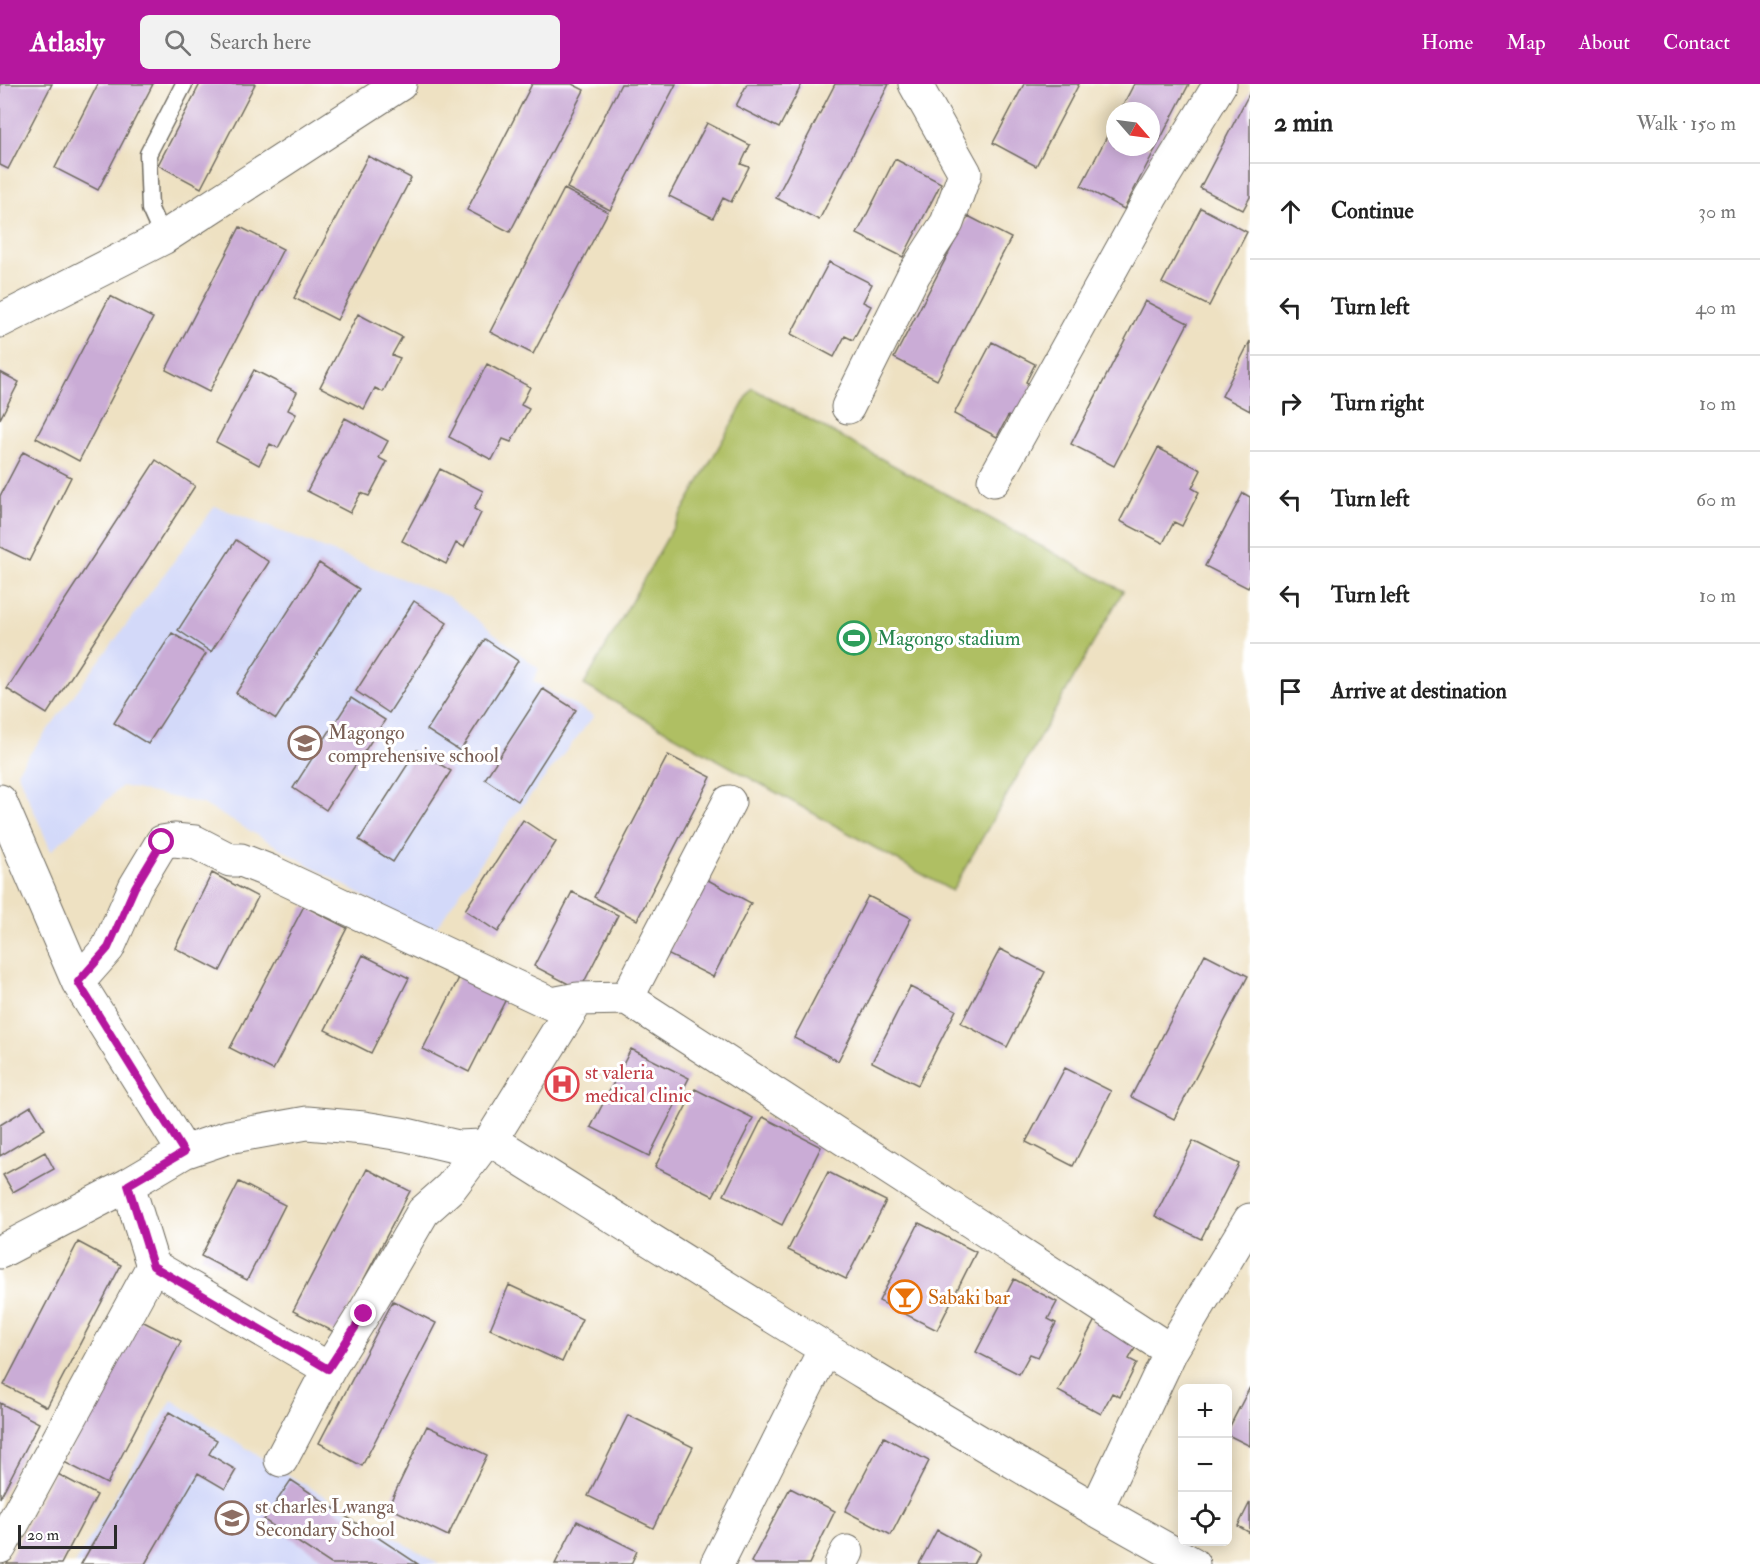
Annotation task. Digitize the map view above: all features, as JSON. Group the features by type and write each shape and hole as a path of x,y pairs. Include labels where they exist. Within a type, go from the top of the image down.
{"street":[{"path":"0,321 162,238 400,84"},
{"path":"848,407 914,274 947,223 965,173 915,84"},
{"path":"994,480 1151,197 1220,84"},
{"path":"0,801 78,982 184,1152"},
{"path":"627,998 729,802"},
{"path":"78,982 108,948 135,887 162,842 174,840 195,842 230,860 241,860 268,871 552,1004 578,999 627,998 1171,1351"},
{"path":"281,1460 328,1369 364,1314 423,1212 451,1187 486,1143 578,999"},
{"path":"0,1252 128,1185 184,1152 228,1137 307,1123 386,1131 458,1147 486,1143 825,1349 1096,1510 1193,1564"},
{"path":"128,1185 153,1266 328,1369"},
{"path":"1096,1510 1171,1351 1250,1220"},
{"path":"0,1547 153,1266"},
{"path":"717,1564 825,1349"}],"lane":[{"path":"162,238 150,209 148,154 184,84"}],"shaded area":[{"name":"Magongo comprehensive school","path":"215,506 449,597 539,669 533,681 594,716 503,830 431,935 203,804 122,786 51,851 17,771"},
{"name":"st charles Lwanga Secondary School","path":"172,1400 282,1471 439,1564 75,1564"}],"green space":[{"name":"Magongo stadium","path":"752,388 1123,591 952,891 584,685"}],"building":[{"path":"0,84 52,84 8,169 0,165"},
{"path":"98,84 153,84 98,190 55,168"},
{"path":"200,84 255,84 201,188 158,165"},
{"path":"532,84 572,84 584,90 510,232 467,210"},
{"path":"621,84 676,84 610,210 567,188"},
{"path":"747,84 802,84 779,128 736,106"},
{"path":"835,84 889,84 819,220 776,198"},
{"path":"1024,84 1079,84 1036,166 993,143"},
{"path":"1134,84 1189,84 1160,140 1160,102 1125,102"},
{"path":"1250,92 1250,197 1243,210 1200,188"},
{"path":"707,123 750,145 741,164 749,167 731,202 723,198 713,218 669,196"},
{"path":"1106,138 1106,156 1152,156 1124,209 1081,186"},
{"path":"368,156 411,178 337,320 294,298"},
{"path":"895,159 941,183 903,257 857,234"},
{"path":"564,189 608,212 533,354 490,332"},
{"path":"1201,208 1247,232 1209,306 1162,283"},
{"path":"968,216 1011,238 937,380 894,358"},
{"path":"240,227 283,249 209,392 166,370"},
{"path":"829,262 872,284 863,302 871,306 853,340 845,336 834,357 791,334"},
{"path":"110,296 153,318 79,461 36,438"},
{"path":"1145,301 1188,323 1114,466 1071,444"},
{"path":"358,314 402,337 392,355 400,358 383,392 375,388 364,409 320,387"},
{"path":"1250,341 1250,411 1222,396"},
{"path":"992,342 1035,364 1026,382 1033,386 1016,420 1008,416 997,437 954,414"},
{"path":"487,364 530,387 521,405 529,409 511,442 503,439 492,460 449,437"},
{"path":"254,370 297,392 288,410 296,414 278,448 270,444 259,465 216,442"},
{"path":"0,372 19,382 0,419"},
{"path":"345,418 388,441 379,458 387,462 369,496 361,493 350,513 307,491"},
{"path":"1158,448 1201,470 1192,488 1199,492 1182,526 1174,522 1163,543 1120,521"},
{"path":"23,452 71,477 29,561 0,547 0,496"},
{"path":"156,460 195,486 47,714 7,689"},
{"path":"440,469 483,491 474,509 481,513 464,547 456,543 446,564 402,541"},
{"path":"1243,493 1250,497 1250,583 1248,588 1205,566"},
{"path":"236,540 269,562 211,652 178,630"},
{"path":"319,563 359,589 276,719 236,693"},
{"path":"414,601 447,623 389,713 356,691"},
{"path":"172,633 206,654 148,744 114,723"},
{"path":"485,639 518,661 460,751 427,730"},
{"path":"543,689 576,710 518,801 485,779"},
{"path":"351,698 385,720 326,810 293,788"},
{"path":"417,750 451,771 393,862 359,840"},
{"path":"668,755 711,777 637,920 594,897"},
{"path":"523,820 556,842 498,932 465,910"},
{"path":"212,873 258,897 220,971 175,948"},
{"path":"706,879 751,903 713,977 667,954"},
{"path":"572,892 618,915 580,990 534,966"},
{"path":"868,896 911,918 838,1061 794,1038"},
{"path":"304,906 347,928 273,1070 230,1048"},
{"path":"1000,949 1045,972 1007,1047 961,1023"},
{"path":"1205,954 1248,976 1174,1119 1131,1097"},
{"path":"363,955 409,978 371,1053 325,1030"},
{"path":"461,974 507,997 469,1072 423,1049"},
{"path":"910,987 956,1010 918,1085 872,1062"},
{"path":"631,1049 689,1078 649,1156 591,1127"},
{"path":"1065,1068 1111,1091 1073,1166 1026,1142"},
{"path":"695,1089 753,1118 713,1196 655,1167"},
{"path":"31,1106 45,1129 0,1156 0,1125"},
{"path":"763,1117 821,1147 782,1225 724,1195"},
{"path":"1193,1141 1239,1164 1201,1239 1155,1216"},
{"path":"45,1152 54,1169 13,1192 3,1175"},
{"path":"367,1169 410,1191 336,1333 293,1311"},
{"path":"828,1172 886,1201 846,1279 788,1250"},
{"path":"239,1182 285,1205 247,1280 201,1256"},
{"path":"919,1223 976,1252 937,1330 879,1301"},
{"path":"78,1242 121,1265 47,1407 4,1385"},
{"path":"1014,1279 1057,1302 1048,1319 1056,1323 1038,1357 1030,1354 1019,1374 976,1352"},
{"path":"509,1285 582,1319 562,1362 490,1329"},
{"path":"393,1301 436,1323 362,1466 319,1443"},
{"path":"1096,1318 1139,1341 1129,1359 1137,1363 1120,1397 1112,1393 1101,1414 1058,1391"},
{"path":"138,1319 181,1341 107,1484 64,1462"},
{"path":"1250,1387 1250,1446 1232,1437 1232,1422"},
{"path":"0,1403 39,1423 0,1498"},
{"path":"169,1412 217,1440 209,1454 236,1470 225,1489 198,1473 145,1564 81,1564"},
{"path":"628,1415 693,1447 653,1528 588,1496"},
{"path":"427,1426 487,1455 448,1536 388,1507"},
{"path":"884,1437 929,1461 891,1535 845,1511"},
{"path":"54,1472 97,1495 61,1564 7,1564"},
{"path":"291,1480 418,1564 331,1564 264,1520"},
{"path":"790,1488 835,1511 809,1564 755,1564 751,1562"},
{"path":"1250,1502 1250,1533 1238,1526"},
{"path":"577,1521 637,1551 631,1564 555,1564"},
{"path":"937,1530 979,1553 973,1564 919,1564"}],"place":[{"name":"Magongo stadium","path":"854,638"},
{"name":"Magongo comprehensive school","path":"305,743"},
{"name":"st valeria medical clinic","path":"562,1084"},
{"name":"Sabaki bar","path":"905,1297"},
{"name":"st charles Lwanga Secondary School","path":"232,1518"}],"route":[{"path":"162,842 135,887 108,948 78,982 184,1152 128,1185 153,1266 328,1369 364,1314"}]}
